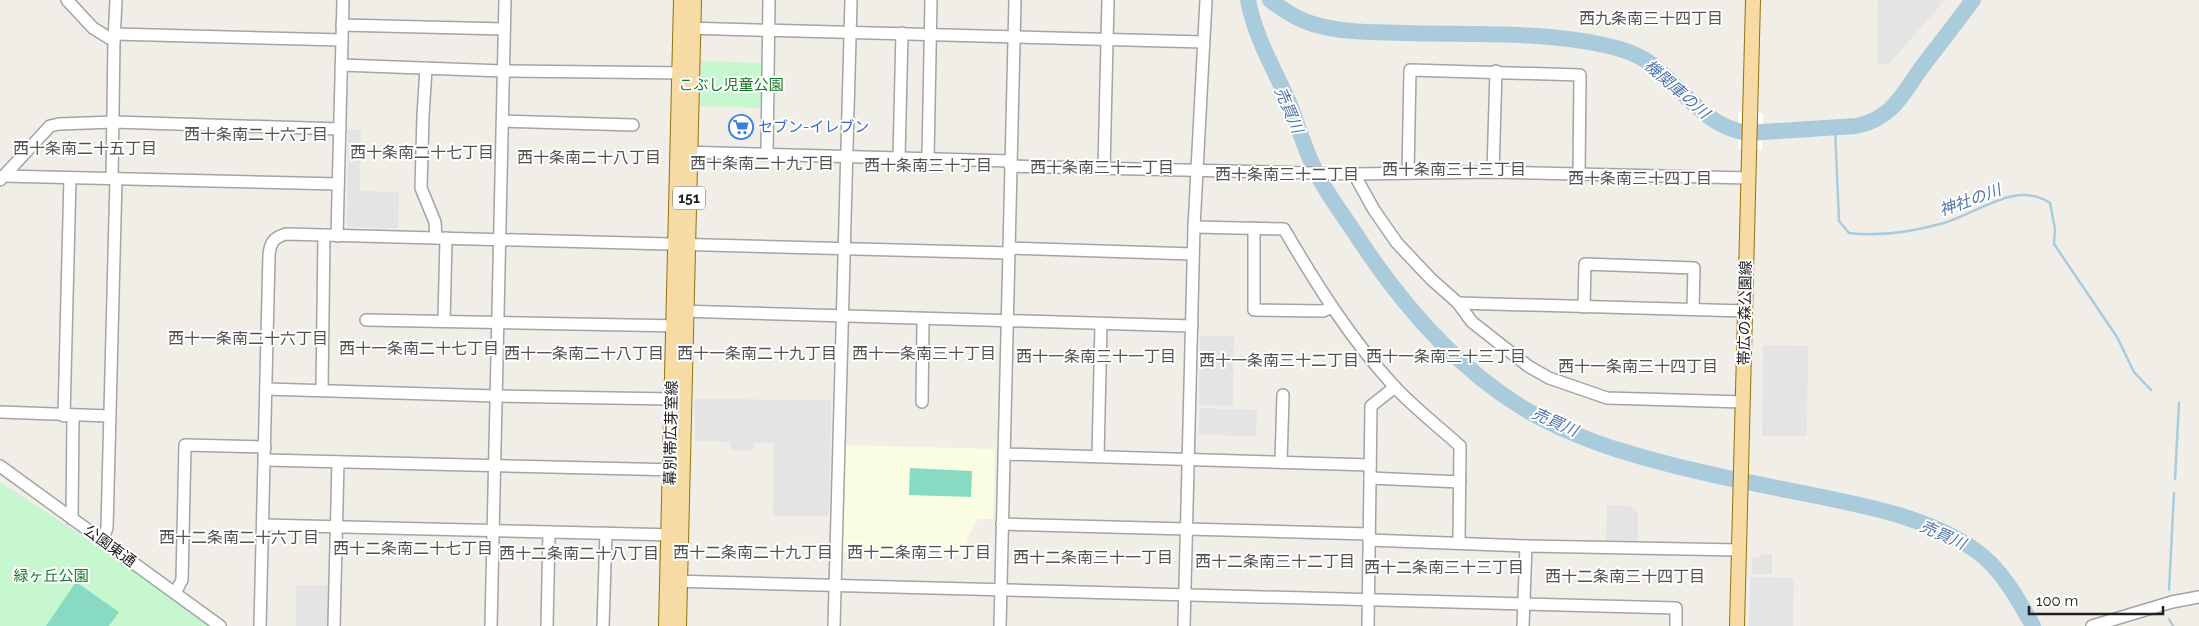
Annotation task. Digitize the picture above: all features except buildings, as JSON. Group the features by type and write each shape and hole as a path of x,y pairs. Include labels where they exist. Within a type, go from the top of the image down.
{"main road":[{"name":"幕別帯広芽室線","path":"681,0 687,28"},
{"name":"幕別帯広芽室線","path":"679,626 674,581 676,470 687,28 694,0"},
{"name":"帯広の森公園線","path":"1737,626 1753,0"},
{"name":"幕別帯広芽室線","path":"676,470 672,399 680,326"},
{"name":"幕別帯広芽室線","path":"666,626 674,581"}],"street":[{"path":"67,0 93,28 115,38 342,40"},
{"path":"102,541 107,528 116,0"},
{"path":"337,236 343,0"},
{"path":"491,626 505,0"},
{"path":"767,153 769,0"},
{"path":"834,626 851,0"},
{"path":"928,158 931,0"},
{"path":"1000,626 1015,0"},
{"path":"1104,168 1108,0"},
{"path":"1184,626 1193,254 1206,0"},
{"path":"342,25 504,28"},
{"path":"687,28 930,33 1204,42"},
{"path":"899,157 902,33"},
{"path":"341,65 503,71 686,73"},
{"path":"426,68 421,188 441,238 444,321"},
{"path":"1408,173 1410,70 1496,71 1580,75 1579,174"},
{"path":"1493,172 1496,71"},
{"path":"503,121 633,125"},
{"path":"2,178 50,126 59,124 114,122 340,129"},
{"path":"684,152 928,158 1196,171 1351,174 1493,172 1748,178"},
{"path":"1351,174 1397,243 1431,279 1458,303 1472,322 1528,366 1549,378 1607,398 1743,402"},
{"path":"2,178 338,184"},
{"path":"70,178 69,416 72,519"},
{"path":"1194,226 1284,229 1332,307 1377,367 1395,387 1460,446 1459,543"},
{"path":"1254,228 1254,310 1323,311 1332,307"},
{"path":"260,626 269,255 272,241 277,236 286,234 845,248 1193,254"},
{"path":"322,390 324,235"},
{"path":"1584,307 1585,264 1694,268 1693,309"},
{"path":"1458,303 1745,310"},
{"path":"680,312 1192,326"},
{"path":"366,320 680,326"},
{"path":"922,402 923,320"},
{"path":"1098,456 1101,324"},
{"path":"1368,626 1371,406 1395,387"},
{"path":"266,389 672,399"},
{"path":"1281,462 1284,396"},
{"path":"0,412 109,416"},
{"path":"175,593 182,580 186,445 265,447"},
{"path":"1004,454 1370,465"},
{"path":"265,460 676,470"},
{"path":"334,626 338,462"},
{"name":"公園東通","path":"0,466 220,626"},
{"path":"1370,478 1460,482"},
{"path":"1002,524 1185,529 1526,546 1739,550"},
{"path":"263,525 675,535"},
{"path":"547,626 549,532"},
{"path":"603,626 606,533"},
{"path":"1523,626 1526,546"},
{"path":"674,581 1676,608 1676,626"},
{"path":"2092,626 2172,602 2199,597"}],"shaded area":[{"path":"1878,0 1945,0 1889,64 1877,63"},
{"path":"348,130 361,130 360,191 399,192 398,228 347,227"},
{"path":"1200,336 1234,336 1233,406 1199,405"},
{"path":"1763,345 1808,346 1807,436 1762,436"},
{"path":"695,399 831,400 829,516 773,516 774,443 754,443 753,451 730,450 730,442 695,441"},
{"path":"1200,408 1257,410 1256,436 1199,435"},
{"path":"843,445 995,449 993,519 978,519 967,539 967,555 840,552"},
{"path":"1607,505 1629,506 1638,513 1638,541 1606,541"},
{"path":"1761,554 1772,554 1772,574 1752,574 1752,557 1761,557"},
{"path":"1750,577 1794,578 1793,626 1749,626"},
{"path":"296,585 331,585 330,626 296,626"}],"green space":[{"name":"こぶし児童公園","path":"701,61 762,63 761,108 700,106"},
{"path":"910,468 972,471 971,497 909,495"},
{"name":"緑ヶ丘公園","path":"0,482 220,626 0,626"},
{"path":"76,582 119,612 109,626 46,626"}],"pier":[{"path":"1738,112 1763,113 1762,150 1738,149"},
{"path":"1288,165 1344,165 1353,183 1297,181"}],"waterway":[{"name":"売買川","path":"1248,0 1260,41 1290,105 1311,161 1325,188 1388,281 1428,329 1473,372 1497,391 1546,421 1571,433 1610,447 1695,471 1878,509 1938,530 1975,550 1993,566 2015,595 2033,626"},
{"name":"機関庫の川","path":"1270,0 1301,20 1346,31 1504,34 1579,41 1615,48 1632,53 1647,61 1717,122 1731,129 1747,133 1856,126 1881,116 1899,100 1973,0"},
{"name":"神社の川","path":"1835,127 1839,221 1849,233 1885,234 1933,226 2010,197 2024,195 2037,197 2050,203 2055,229 2054,244 2117,337 2134,372 2151,390"},
{"name":"神社の川","path":"2175,479 2179,403"},
{"name":"神社の川","path":"2169,590 2174,493"},
{"name":"神社の川","path":"2169,619 2173,626"}],"place":[{"name":"セブン-イレブン","path":"741,127"}],"district":[{"name":"西九条南三十四丁目","path":"1651,18"},
{"name":"西十条南二十六丁目","path":"256,134"},
{"name":"西十条南二十五丁目","path":"85,148"},
{"name":"西十条南二十七丁目","path":"422,152"},
{"name":"西十条南二十八丁目","path":"589,157"},
{"name":"西十条南二十九丁目","path":"762,163"},
{"name":"西十条南三十丁目","path":"928,165"},
{"name":"西十条南三十一丁目","path":"1102,167"},
{"name":"西十条南三十三丁目","path":"1454,169"},
{"name":"西十条南三十二丁目","path":"1287,174"},
{"name":"西十条南三十四丁目","path":"1640,178"},
{"name":"西十一条南二十六丁目","path":"248,338"},
{"name":"西十一条南二十七丁目","path":"419,348"},
{"name":"西十一条南二十八丁目","path":"584,353"},
{"name":"西十一条南二十九丁目","path":"757,353"},
{"name":"西十一条南三十丁目","path":"924,353"},
{"name":"西十一条南三十一丁目","path":"1096,356"},
{"name":"西十一条南三十三丁目","path":"1446,356"},
{"name":"西十一条南三十二丁目","path":"1279,360"},
{"name":"西十一条南三十四丁目","path":"1638,366"},
{"name":"西十二条南二十六丁目","path":"239,537"},
{"name":"西十二条南二十七丁目","path":"413,548"},
{"name":"西十二条南二十九丁目","path":"753,552"},
{"name":"西十二条南三十丁目","path":"919,552"},
{"name":"西十二条南二十八丁目","path":"579,553"},
{"name":"西十二条南三十一丁目","path":"1093,557"},
{"name":"西十二条南三十二丁目","path":"1275,561"},
{"name":"西十二条南三十三丁目","path":"1444,567"},
{"name":"西十二条南三十四丁目","path":"1625,576"}]}
